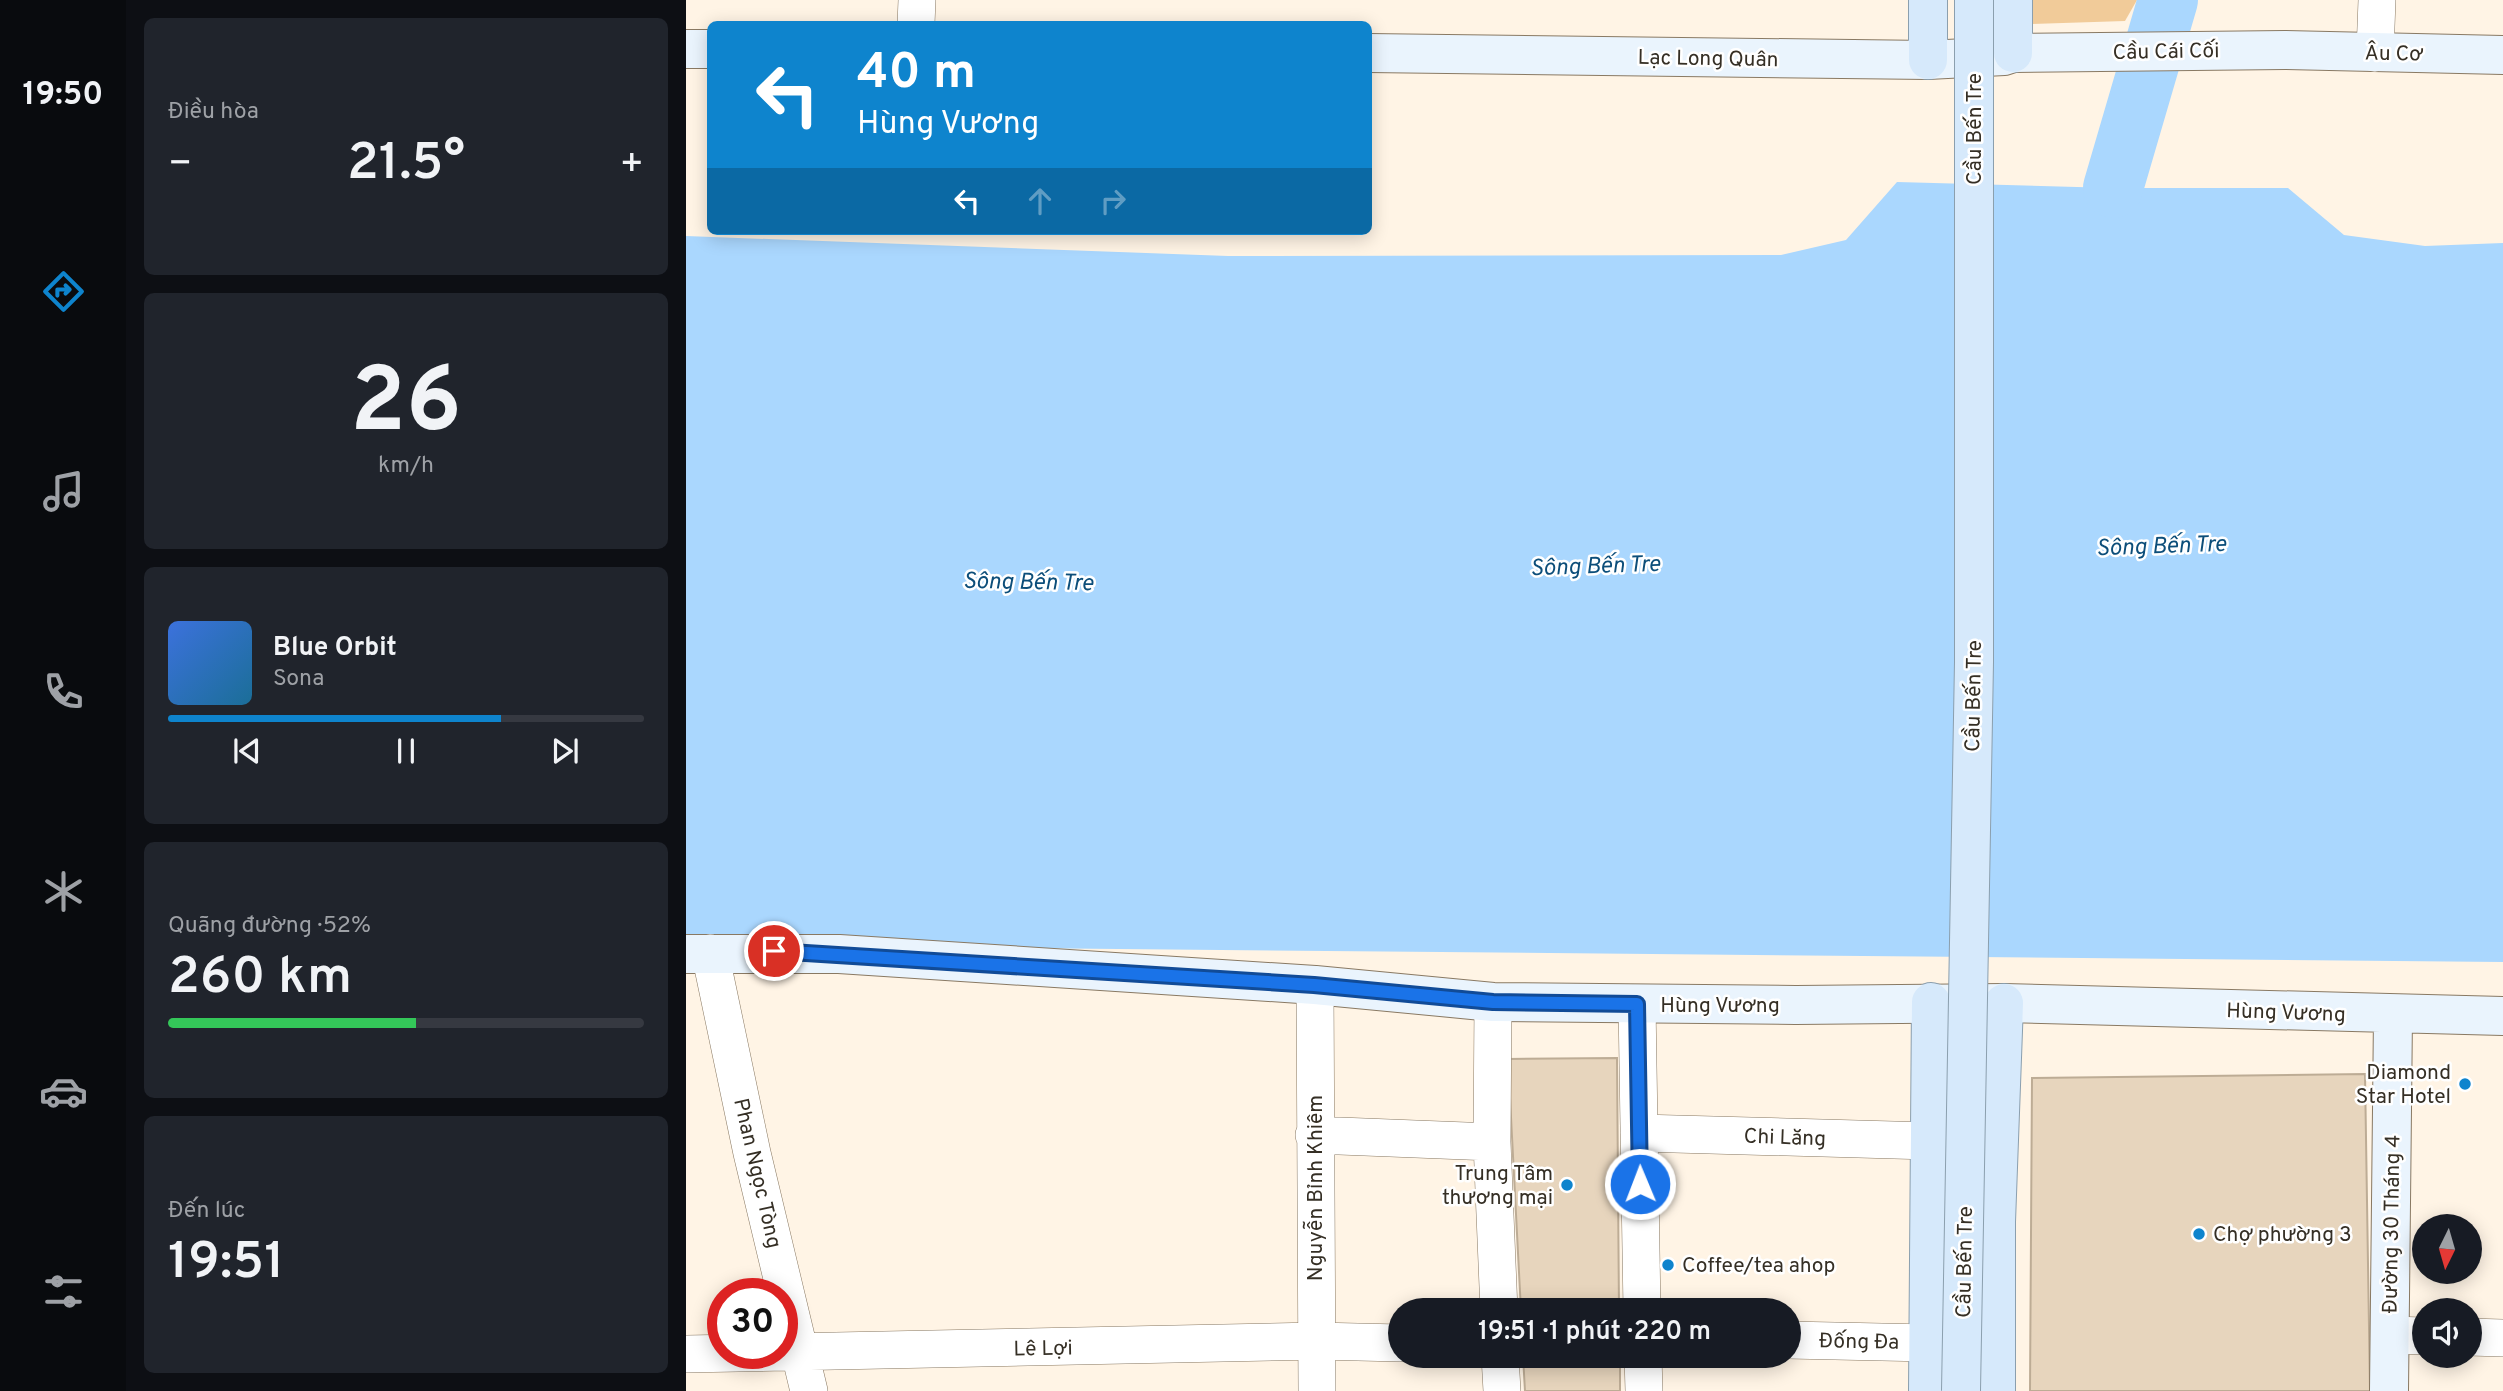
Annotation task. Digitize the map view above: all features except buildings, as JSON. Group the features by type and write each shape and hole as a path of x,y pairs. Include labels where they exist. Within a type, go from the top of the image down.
{"main road":[{"path":"1928,0 1928,60"},
{"name":"Cầu Bến Tre","path":"1961,1391 1974,662 1974,0"},
{"path":"2013,0 2030,52"},
{"path":"1928,1391 1931,1002"},
{"path":"1996,1391 1996,1222 2004,1003"}],"street":[{"path":"916,21 917,0"},
{"path":"2375,53 2378,0"},
{"path":"686,49 707,49"},
{"name":"Cầu Cái Cối","path":"2030,52 2285,50"},
{"name":"Âu Cơ","path":"2285,50 2503,55"},
{"name":"Lạc Long Quân","path":"1372,53 1928,60 2030,52"},
{"name":"Hùng Vương","path":"698,953 839,954 1314,985 1493,1002 2004,1003 2503,1016"},
{"name":"Phan Ngọc Tòng","path":"698,953 752,1153 809,1391"},
{"name":"Nguyễn Bỉnh Khiêm","path":"1314,985 1317,1391"},
{"path":"1493,1002 1492,1142 1498,1298"},
{"path":"1637,1004 1642,1298"},
{"name":"Đường 30 Tháng 4","path":"2389,1391 2407,1335 2393,1015"},
{"name":"Chi Lăng","path":"1639,1133 1930,1141"},
{"path":"1314,1135 1492,1142"},
{"path":"2482,1337 2503,1338"},
{"name":"Đống Đa","path":"1801,1340 1928,1343"},
{"name":"Lê Lợi","path":"686,1354 801,1354 1316,1341 1388,1343"},
{"path":"1501,1368 1502,1391"},
{"path":"1643,1368 1644,1391"}],"shaded area":[{"path":"2032,0 2137,0 2125,21 2032,24"}],"water":[{"name":"Sông Bến Tre","path":"1897,182 2113,188 2288,188 2344,235 2425,246 2503,243 2503,962 686,945 686,236 1228,256 1781,255 1846,240"}],"waterway":[{"path":"2113,188 2168,0"}],"place":[{"name":"Diamond Star Hotel","path":"2465,1084"},
{"name":"Trung Tâm thương mại","path":"1567,1185"},
{"name":"Chợ phường 3","path":"2199,1234"},
{"name":"Coffee/tea ahop","path":"1668,1265"}],"route":[{"path":"774,951 1314,985 1493,1002 1637,1004 1640,1184"}]}
